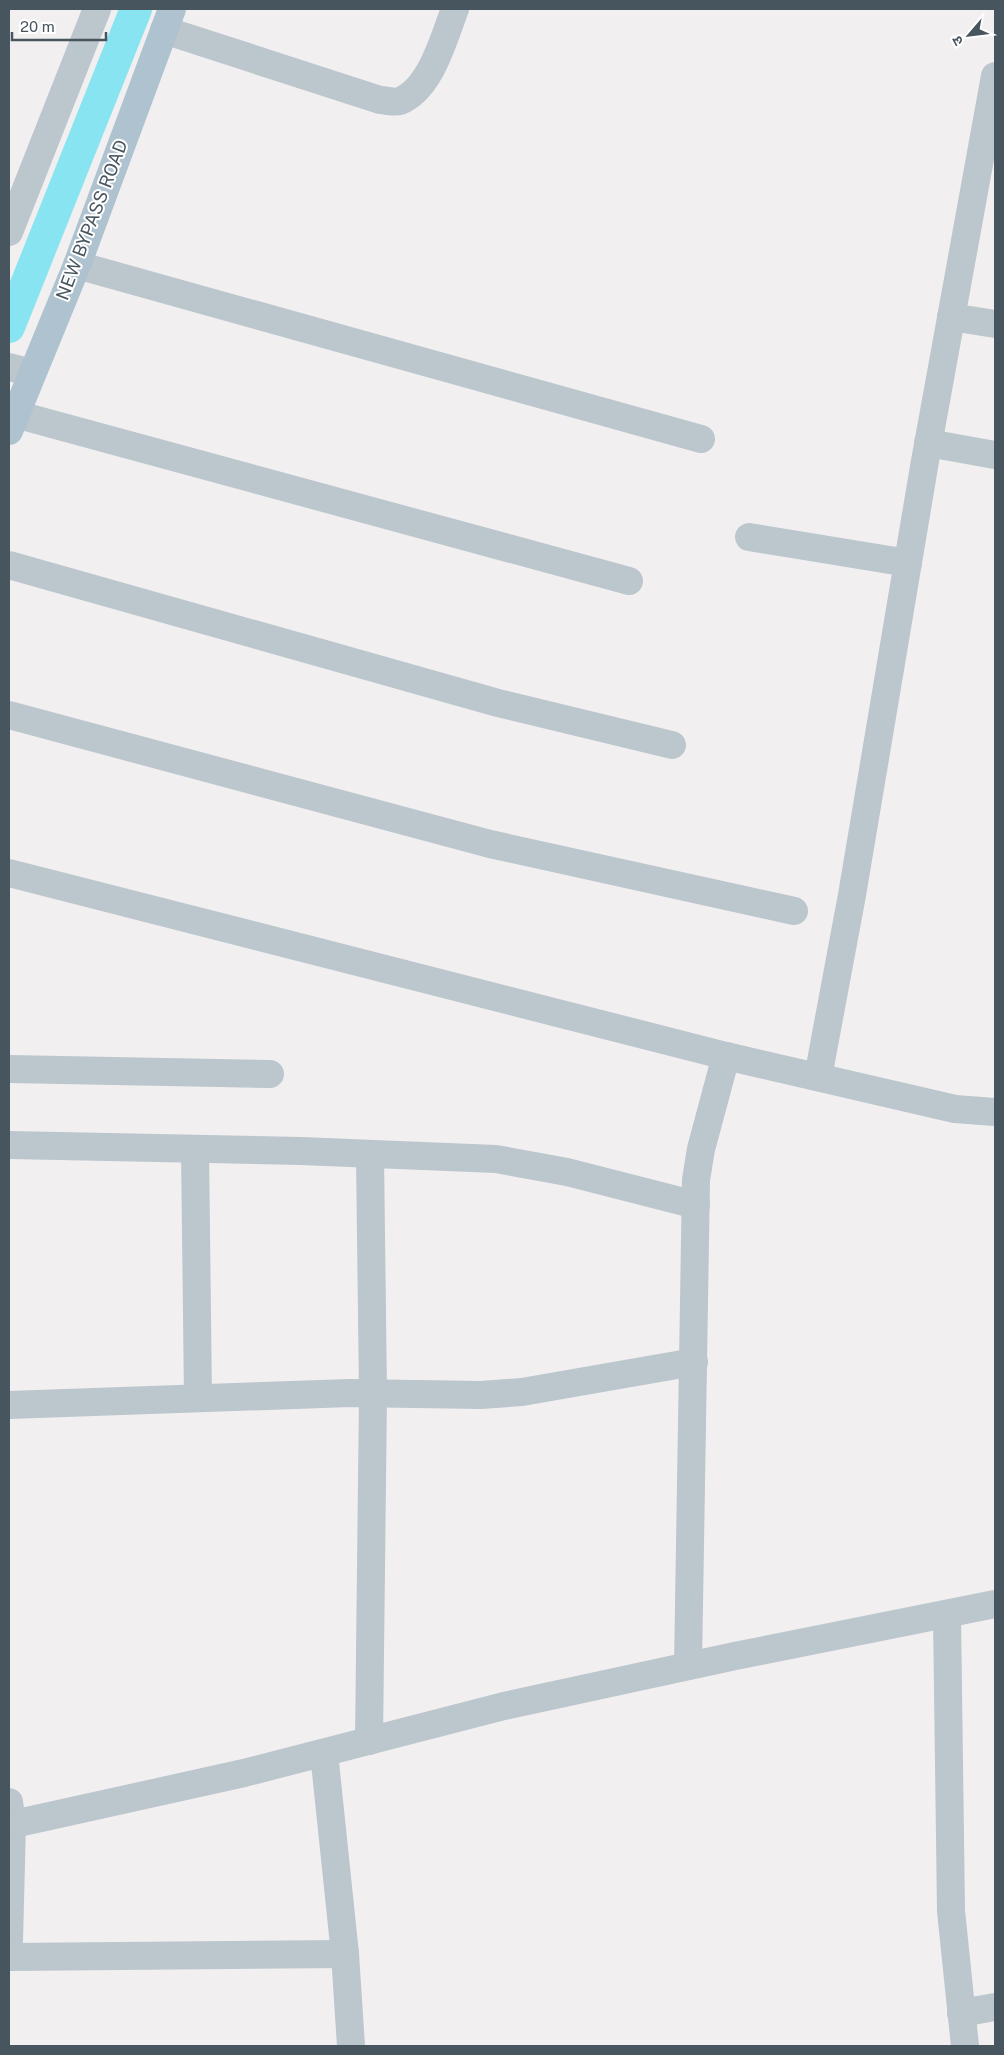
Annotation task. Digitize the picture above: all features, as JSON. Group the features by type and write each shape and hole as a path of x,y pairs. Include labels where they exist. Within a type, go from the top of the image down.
{"main road":[{"name":"NEW BYPASS ROAD","path":"12,422 20,370 77,265 168,19"}],"street":[{"path":"9,232 97,9"},
{"path":"168,19 380,100 398,101 414,92 428,76 455,9"},
{"path":"818,1077 852,895 928,442 951,317 986,180 995,76"},
{"path":"77,265 701,439"},
{"path":"951,317 995,324"},
{"path":"12,422 629,581"},
{"path":"928,442 995,456"},
{"path":"749,536 908,563"},
{"path":"9,565 498,703 672,744"},
{"path":"9,715 490,844 794,911"},
{"path":"9,873 726,1056 955,1109 995,1112"},
{"path":"688,1666 696,1205 701,1149 726,1056"},
{"path":"9,1069 270,1074"},
{"path":"9,1145 496,1159 567,1172 696,1205"},
{"path":"194,1149 198,1398"},
{"path":"369,1741 373,1394 370,1155"},
{"path":"9,1405 373,1394 481,1395 522,1392 694,1362"},
{"path":"9,1942 10,1817 164,1792 504,1706 688,1666 995,1604"},
{"path":"947,1615 951,1912 965,2046"},
{"path":"324,1753 345,1954 351,2046"},
{"path":"9,1957 345,1954"},
{"path":"961,2013 995,2007"}],"waterway":[{"path":"9,327 136,9"}]}
